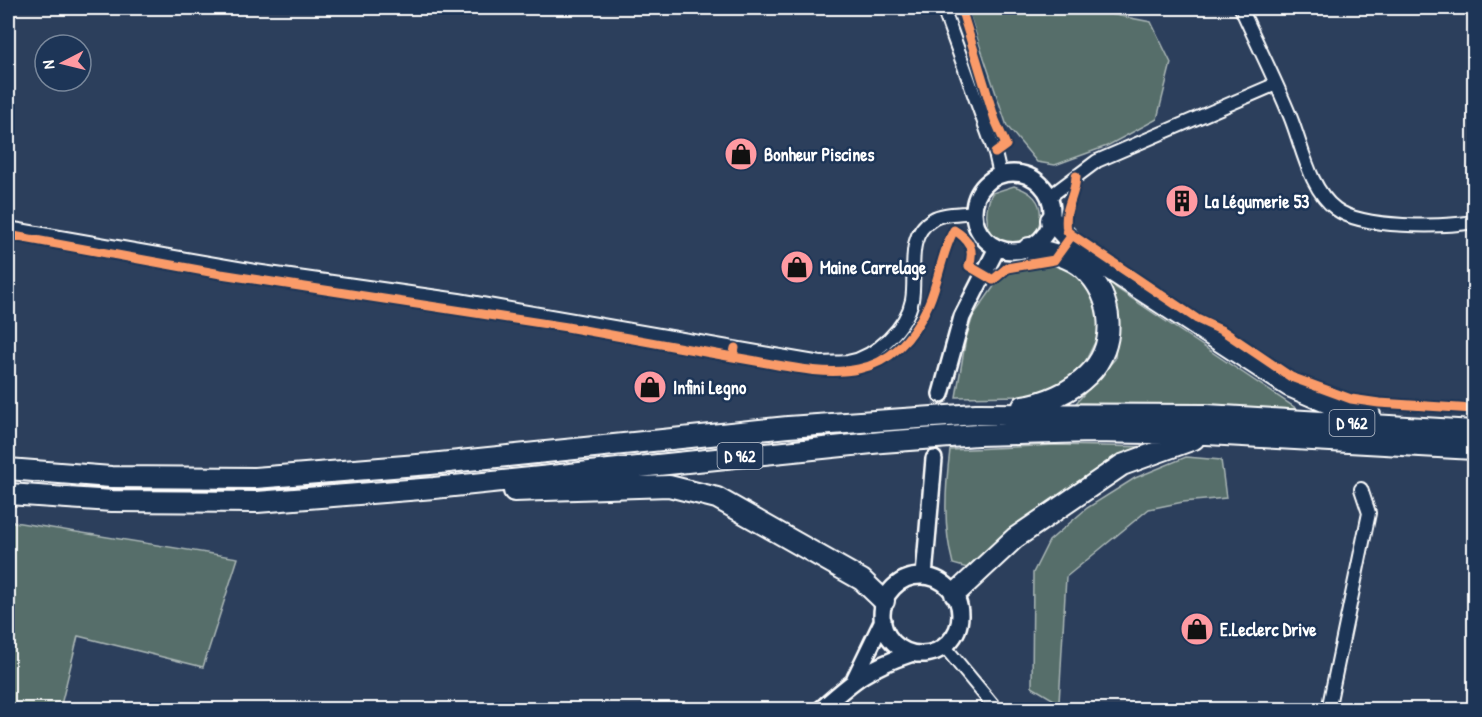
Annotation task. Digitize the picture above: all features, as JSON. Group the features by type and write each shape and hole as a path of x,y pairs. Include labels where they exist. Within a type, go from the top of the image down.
{"main road":[{"path":"1051,220 1077,248 1289,386 1340,408 1428,428"},
{"path":"976,414 1040,404 1066,391 1089,375 1108,344 1110,319 1102,292 1084,268 1058,254 1029,248"},
{"name":"D 962","path":"8,469 132,477 255,478 441,463 788,427 976,414 1092,412 1206,415 1474,431"},
{"name":"D 962","path":"8,494 143,502 257,502 434,488 882,442 977,435 1092,432 1207,434 1474,449"},
{"path":"955,594 1015,538 1122,465 1207,434"},
{"path":"257,502 669,486 717,498 862,580 883,610"}],"street":[{"path":"943,8 995,153 1000,175"},
{"path":"1241,8 1276,84 1317,185 1336,209 1360,220 1441,226 1474,222"},
{"path":"1049,197 1097,161 1276,84"},
{"path":"1023,174 1034,179 1049,197 1051,220 1040,241 1029,248 1018,251 997,248 980,233 974,212 981,190 1000,175 1023,174"},
{"path":"8,228 255,271 459,300 820,363 849,362 869,353 898,330 912,301 913,261 918,234 934,218 974,212"},
{"path":"941,394 962,316 997,248"},
{"path":"924,576 934,459"},
{"path":"1328,710 1369,513 1361,489"},
{"path":"820,710 855,678 881,664 910,654 934,653 945,647 959,628 961,617 955,594 941,581 924,576 900,582 883,610 855,678"},
{"path":"883,610 890,640 910,654"},
{"path":"945,647 969,679 997,710"}],"green space":[{"path":"967,8 1100,8 1105,13 1151,22 1171,63 1157,119 1107,146 1055,165 1037,162 1007,126"},
{"path":"1014,186 1027,192 1037,201 1040,210 1039,226 1031,237 1021,242 1008,243 997,238 989,228 987,213 992,193"},
{"path":"1039,262 1064,266 1086,285 1099,304 1098,336 1084,364 1062,387 1024,396 956,397 966,338 973,316 1007,268"},
{"path":"1101,272 1116,288 1297,409 1076,403 1115,359 1117,331"},
{"path":"1055,445 1152,447 971,569 953,564 946,508 950,450"},
{"path":"1186,457 1221,460 1226,498 1183,502 1149,509 1066,577 1059,703 1032,687 1033,573 1049,541 1087,508 1135,478"},
{"path":"8,521 238,558 203,667 78,636 60,709 8,709"}],"tunnel":[{"path":"934,459 941,394"}],"cycle path":[{"path":"961,8 995,120 1006,145 995,153"},
{"path":"735,348 733,357 792,368 846,371 870,366 892,354 912,333 929,303 946,247 954,230 964,237 969,245 971,250 969,266 993,280 1007,268 1054,260 1072,235 1067,231 1066,223 1076,176"},
{"path":"8,235 221,274 567,327 733,357"},
{"path":"1072,235 1197,319 1223,331 1291,377 1351,399 1474,409"}],"place":[{"name":"Bonheur Piscines","path":"741,154"},
{"name":"La Légumerie 53","path":"1182,201"},
{"name":"Maine Carrelage","path":"797,267"},
{"name":"Infini Legno","path":"650,387"},
{"name":"E.Leclerc Drive","path":"1197,629"}]}
